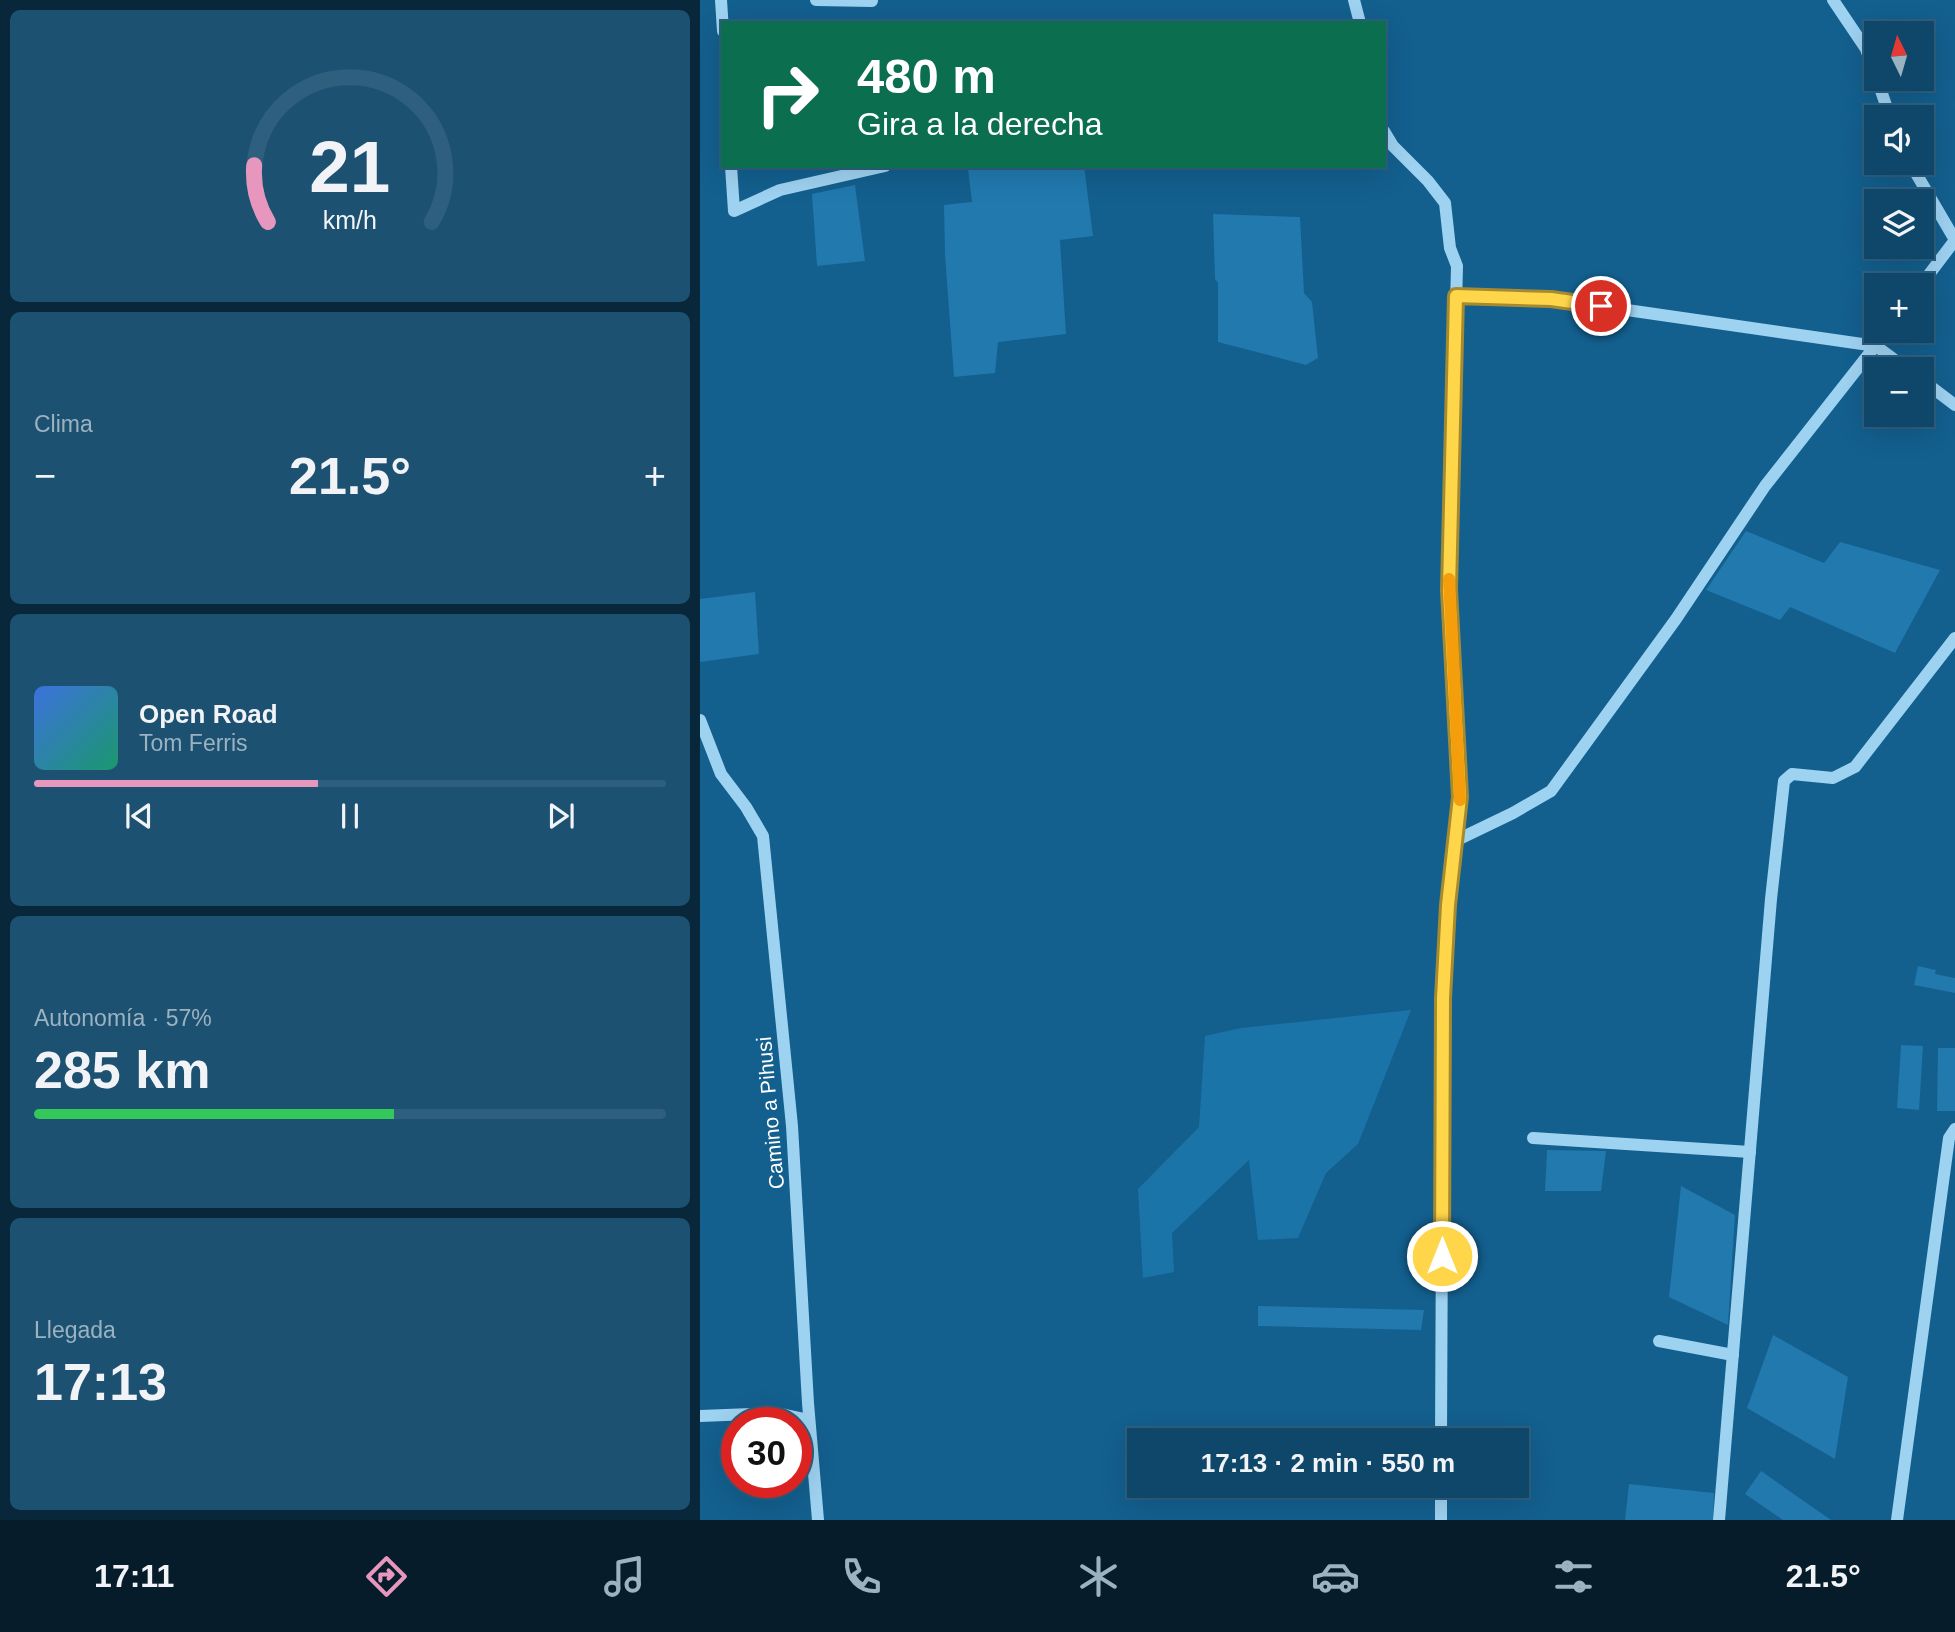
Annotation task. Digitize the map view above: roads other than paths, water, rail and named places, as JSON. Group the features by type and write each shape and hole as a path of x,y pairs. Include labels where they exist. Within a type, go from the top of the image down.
{"street":[{"path":"721,0 722,21"},
{"path":"816,0 872,1"},
{"path":"1354,0 1359,21"},
{"path":"1833,0 1864,46"},
{"path":"1386,135 1392,146 1427,181 1444,203 1450,248 1457,266 1449,590 1460,797 1448,905 1443,998 1441,1428"},
{"path":"731,168 734,211 780,190 876,168"},
{"path":"1917,175 1955,240 1930,273"},
{"path":"1456,296 1551,299 1876,346 1891,357"},
{"path":"1457,840 1551,791 1676,619 1765,486 1878,343"},
{"path":"1934,389 1955,405"},
{"path":"1719,1520 1772,886 1784,780 1792,774 1833,778 1855,767 1955,638"},
{"name":"Camino a Pihusi","path":"700,720 720,774 746,807 763,836 792,1126 808,1407"},
{"path":"1897,1520 1948,1138 1955,1129"},
{"path":"1532,1138 1750,1152"},
{"path":"1659,1341 1733,1355"},
{"path":"700,1416 721,1415"},
{"name":"Camino a Pihusi","path":"812,1453 818,1520"},
{"path":"1441,1498 1441,1520"}]}
